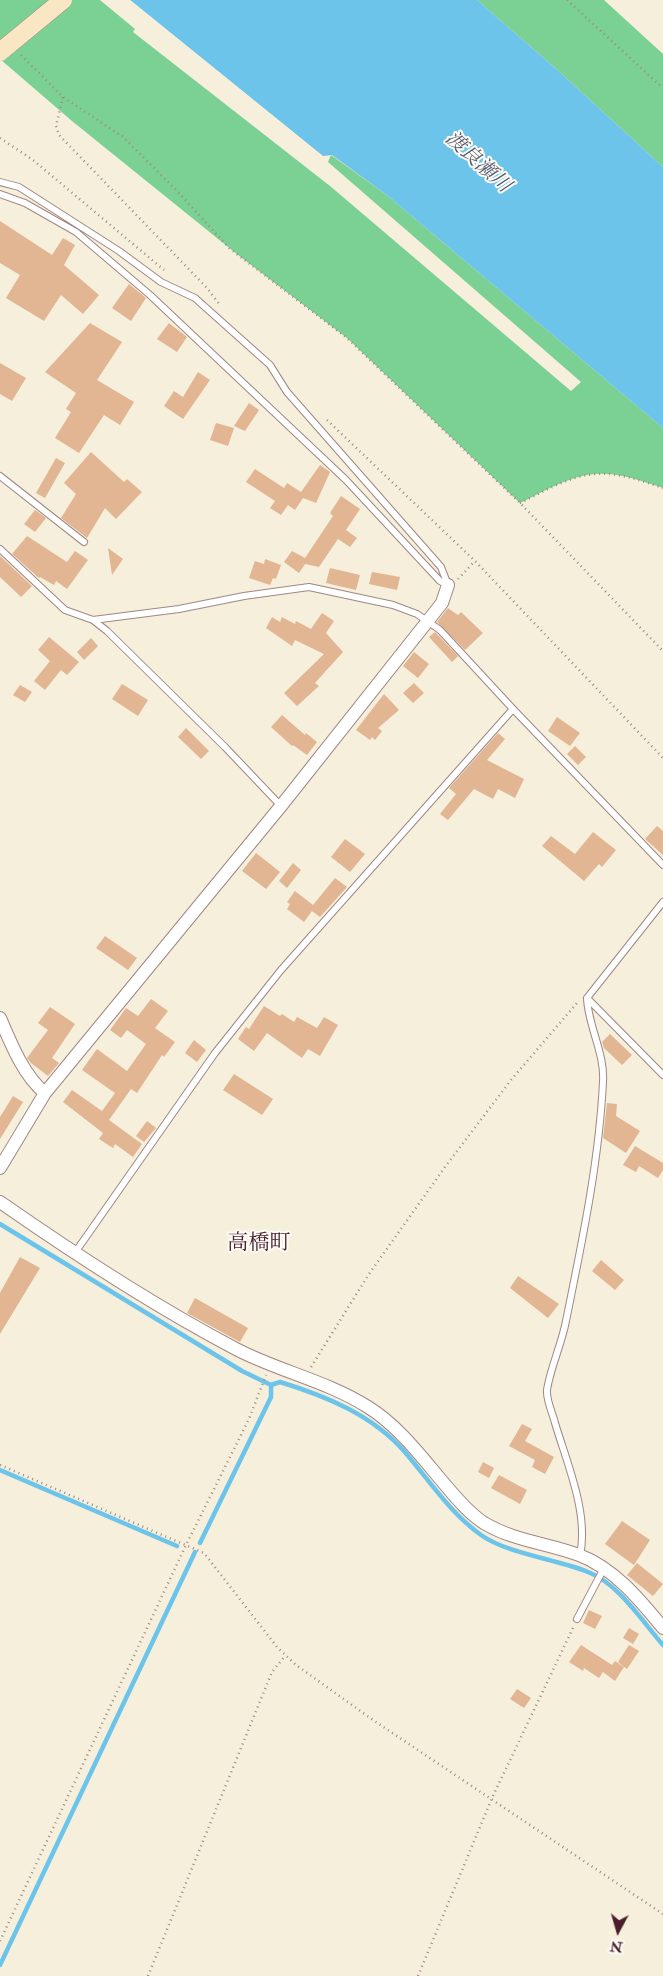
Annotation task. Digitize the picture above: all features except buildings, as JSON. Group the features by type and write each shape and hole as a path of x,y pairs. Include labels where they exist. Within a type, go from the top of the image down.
{"main road":[{"path":"7,50 64,0"}],"street":[{"path":"0,1168 45,1093 281,806 442,603 451,583"},
{"path":"0,1018 36,1086 45,1093"},
{"path":"0,1202 74,1254 236,1349 368,1407 411,1444 464,1506 483,1522 510,1537 580,1555 636,1596 663,1628"}],"lane":[{"path":"0,182 19,187 28,192 120,250 161,282 195,298 222,322 270,365 286,392 441,567 451,583"},
{"path":"0,194 25,203 76,232 150,295 346,480 440,581 451,583"},
{"path":"0,476 84,542"},
{"path":"0,549 65,610 94,620 107,631 225,747 281,806"},
{"path":"94,620 179,609 244,596 309,587 393,605 417,614 440,630 663,865"},
{"path":"74,1254 215,1053 281,970 513,709"},
{"path":"580,1555 583,1541 580,1511 547,1391 566,1322 594,1173 601,1115 604,1080 600,1051 588,1014 587,998 663,902"},
{"path":"587,998 663,1075"},
{"path":"577,1618 602,1571"}],"path":[{"path":"568,0 663,88"},
{"path":"7,50 63,98 122,137 179,193 229,248 347,338 520,503 663,651"},
{"path":"63,98 56,126 59,134 207,288 222,308 224,316 222,322"},
{"path":"0,138 33,160 170,276"},
{"path":"320,414 475,562 663,758"},
{"path":"520,503 568,481 595,474 633,478 663,488"},
{"path":"451,583 475,562"},
{"path":"305,1378 317,1355 369,1274 445,1167 512,1080 579,1000 587,998"},
{"path":"0,1941 186,1545 249,1419 270,1364"},
{"path":"0,1465 204,1553 285,1656 373,1720 663,1914"},
{"path":"418,1976 492,1798 577,1618"},
{"path":"148,1976 272,1672 285,1656"}],"green space":[{"path":"0,0 100,0 135,29 133,32 330,186 571,391 581,382 328,162 331,155 388,196 663,428 663,488 621,476 604,474 585,475 566,481 520,503 347,338 238,255 72,121 0,59"},
{"path":"477,0 604,0 663,54 663,167 554,67"}],"water":[{"name":"渡良瀬川","path":"130,0 477,0 554,67 663,167 663,428 388,196 332,155 323,156"}],"pier":[{"path":"127,0 130,0 325,158 321,158"}],"waterway":[{"path":"0,1224 242,1371 271,1385 280,1382 331,1400 363,1417 391,1438 459,1517 481,1535 492,1542 518,1552 575,1567 599,1578 620,1594 663,1645"},
{"path":"200,1543 271,1397 271,1385"},
{"path":"0,1470 177,1546"},
{"path":"0,1965 195,1552"}],"district":[{"name":"高橋町","path":"259,1244"}]}
